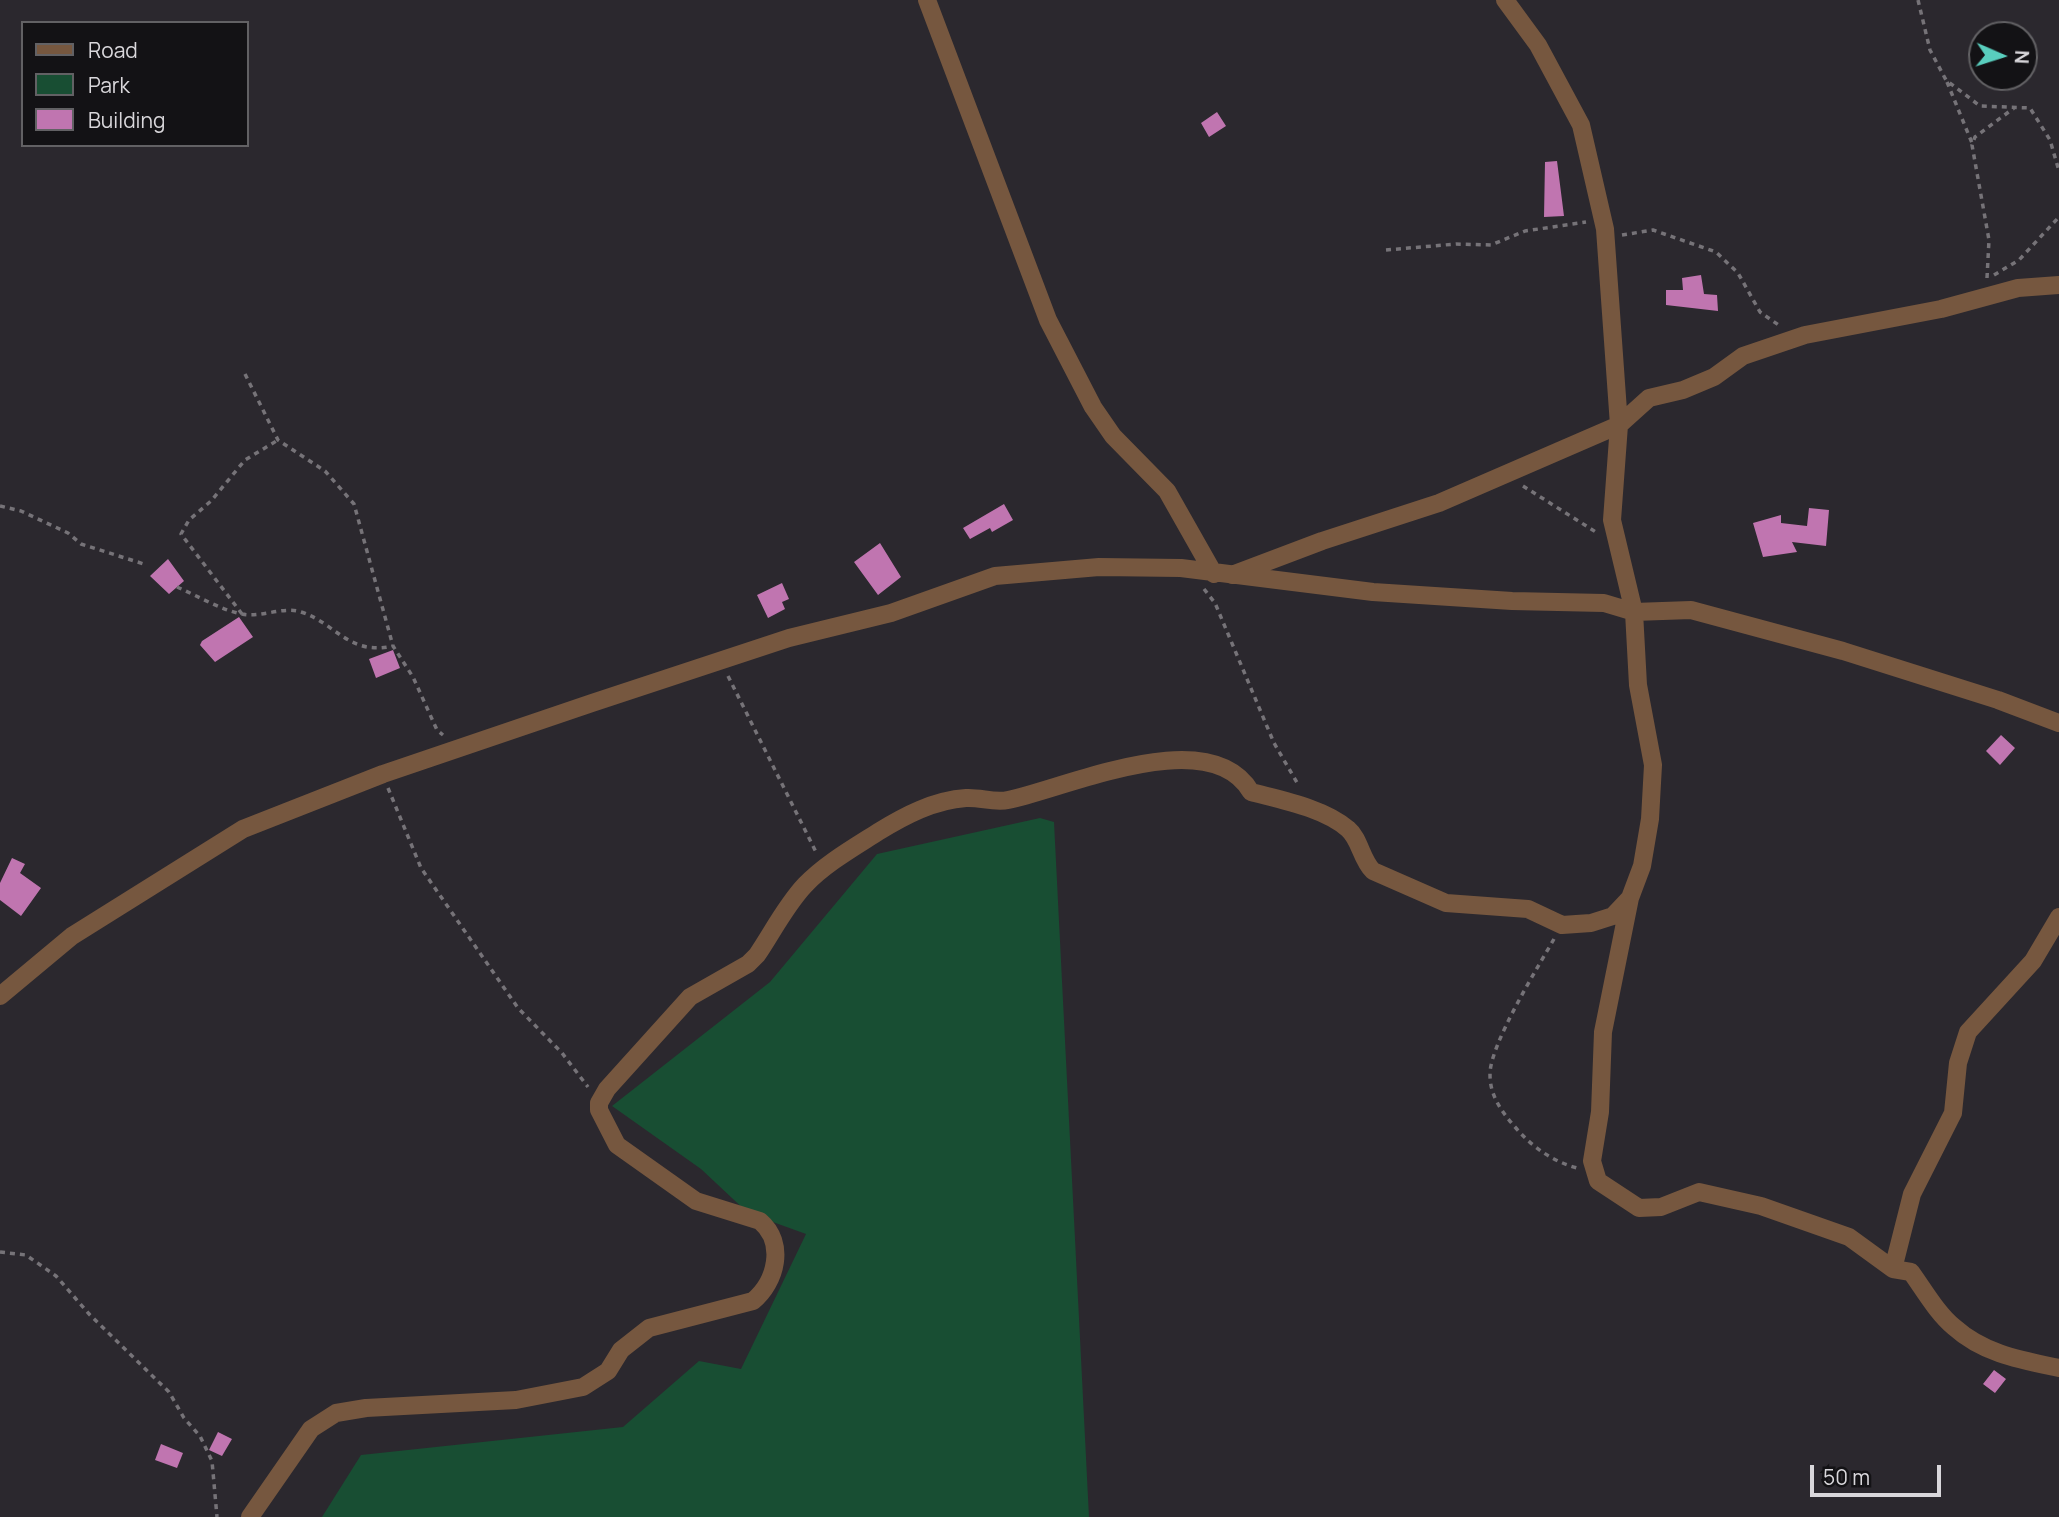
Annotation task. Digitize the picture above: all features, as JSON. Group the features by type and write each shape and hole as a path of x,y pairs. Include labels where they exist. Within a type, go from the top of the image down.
{"street":[{"path":"928,0 1048,320 1093,407 1113,436 1167,491 1223,575"},
{"path":"1505,0 1538,45 1581,125 1603,220 1619,425 1611,500 1615,545 1634,612 1639,685 1653,765 1646,842 1630,898 1603,1032 1600,1112 1592,1142 1593,1172 1602,1186 1639,1208 1661,1207 1699,1192 1726,1196 1849,1237 1893,1269 1910,1272 1952,1326 1970,1339 1997,1354 2059,1368"},
{"path":"1223,575 1412,514 1619,425 1650,398 1700,383 1743,356 1805,335 1941,309 2018,288 2059,285"},
{"path":"0,996 72,936 243,829 460,747 789,638 891,613 984,578 1099,567 1181,568 1373,592 1512,601 1604,603 1634,612 1704,613 1773,635 1843,651 1998,700 2059,723"},
{"path":"250,1517 311,1429 336,1413 366,1408 516,1400 583,1387 608,1371 621,1350 649,1328 752,1301 763,1293 773,1270 776,1253 775,1241 766,1226 760,1221 696,1200 617,1145 602,1120 599,1103 607,1089 690,997 748,964 757,955 804,886 824,868 879,832 938,803 964,798 1005,801 1097,775 1182,758 1236,773 1251,792 1311,809 1350,830 1364,862 1373,871 1446,903 1528,909 1562,925 1591,923 1613,916 1630,898"},
{"path":"1893,1269 1912,1194 1953,1113 1958,1063 1968,1032 2033,961 2059,917"}],"path":[{"path":"1918,0 1930,50 1946,79 1972,145 1989,240 1987,280"},
{"path":"1946,79 1975,105 2030,108 2050,140 2059,171"},
{"path":"1972,145 1975,137 2015,107"},
{"path":"1967,301 1987,280 2019,260 2059,217"},
{"path":"1386,250 1456,244 1491,245 1525,231 1603,220"},
{"path":"1606,239 1653,230 1716,252 1738,273 1760,312 1775,324 1805,335"},
{"path":"245,374 278,440 325,471 354,504 393,646 417,686 437,730 460,747"},
{"path":"242,614 205,561 184,540 183,527 211,501 245,460 278,440"},
{"path":"1503,474 1615,545"},
{"path":"0,506 21,511 68,533 81,544 147,565"},
{"path":"1181,568 1214,603 1275,743 1311,809"},
{"path":"177,587 242,614 272,614 292,610 304,613 350,643 379,649 393,646"},
{"path":"721,662 824,868"},
{"path":"383,774 421,868 518,1008 562,1053 599,1103"},
{"path":"1562,925 1495,1052 1489,1074 1494,1096 1504,1114 1531,1146 1563,1164 1593,1172"},
{"path":"0,1252 26,1255 56,1276 90,1315 169,1392 184,1418 200,1436 212,1461 217,1517"}],"green space":[{"path":"1040,818 1054,822 1089,1517 322,1517 361,1455 623,1427 699,1361 741,1369 806,1234 748,1213 701,1169 612,1106 770,982 877,854"}],"building":[{"path":"1217,112 1226,126 1209,137 1201,123"},
{"path":"1557,161 1564,216 1544,217 1545,162"},
{"path":"1701,275 1704,294 1717,295 1718,311 1666,305 1666,290 1683,290 1682,278"},
{"path":"1004,504 1013,520 992,532 990,528 970,539 963,528"},
{"path":"1809,508 1829,510 1826,546 1792,542 1797,552 1763,557 1753,523 1781,515 1781,523 1807,526"},
{"path":"880,543 901,577 878,595 854,562"},
{"path":"168,559 184,581 169,594 150,576"},
{"path":"782,583 789,599 782,602 785,609 768,618 757,595"},
{"path":"239,617 253,637 215,662 200,645 202,641"},
{"path":"393,650 400,668 376,678 369,659"},
{"path":"2001,735 2015,748 2000,765 1986,751"},
{"path":"12,858 25,864 20,873 41,888 21,916 0,900 0,883"},
{"path":"1994,1370 2006,1379 1995,1393 1983,1384"},
{"path":"218,1432 232,1439 222,1456 209,1450"},
{"path":"161,1444 183,1453 177,1468 155,1460"}]}
